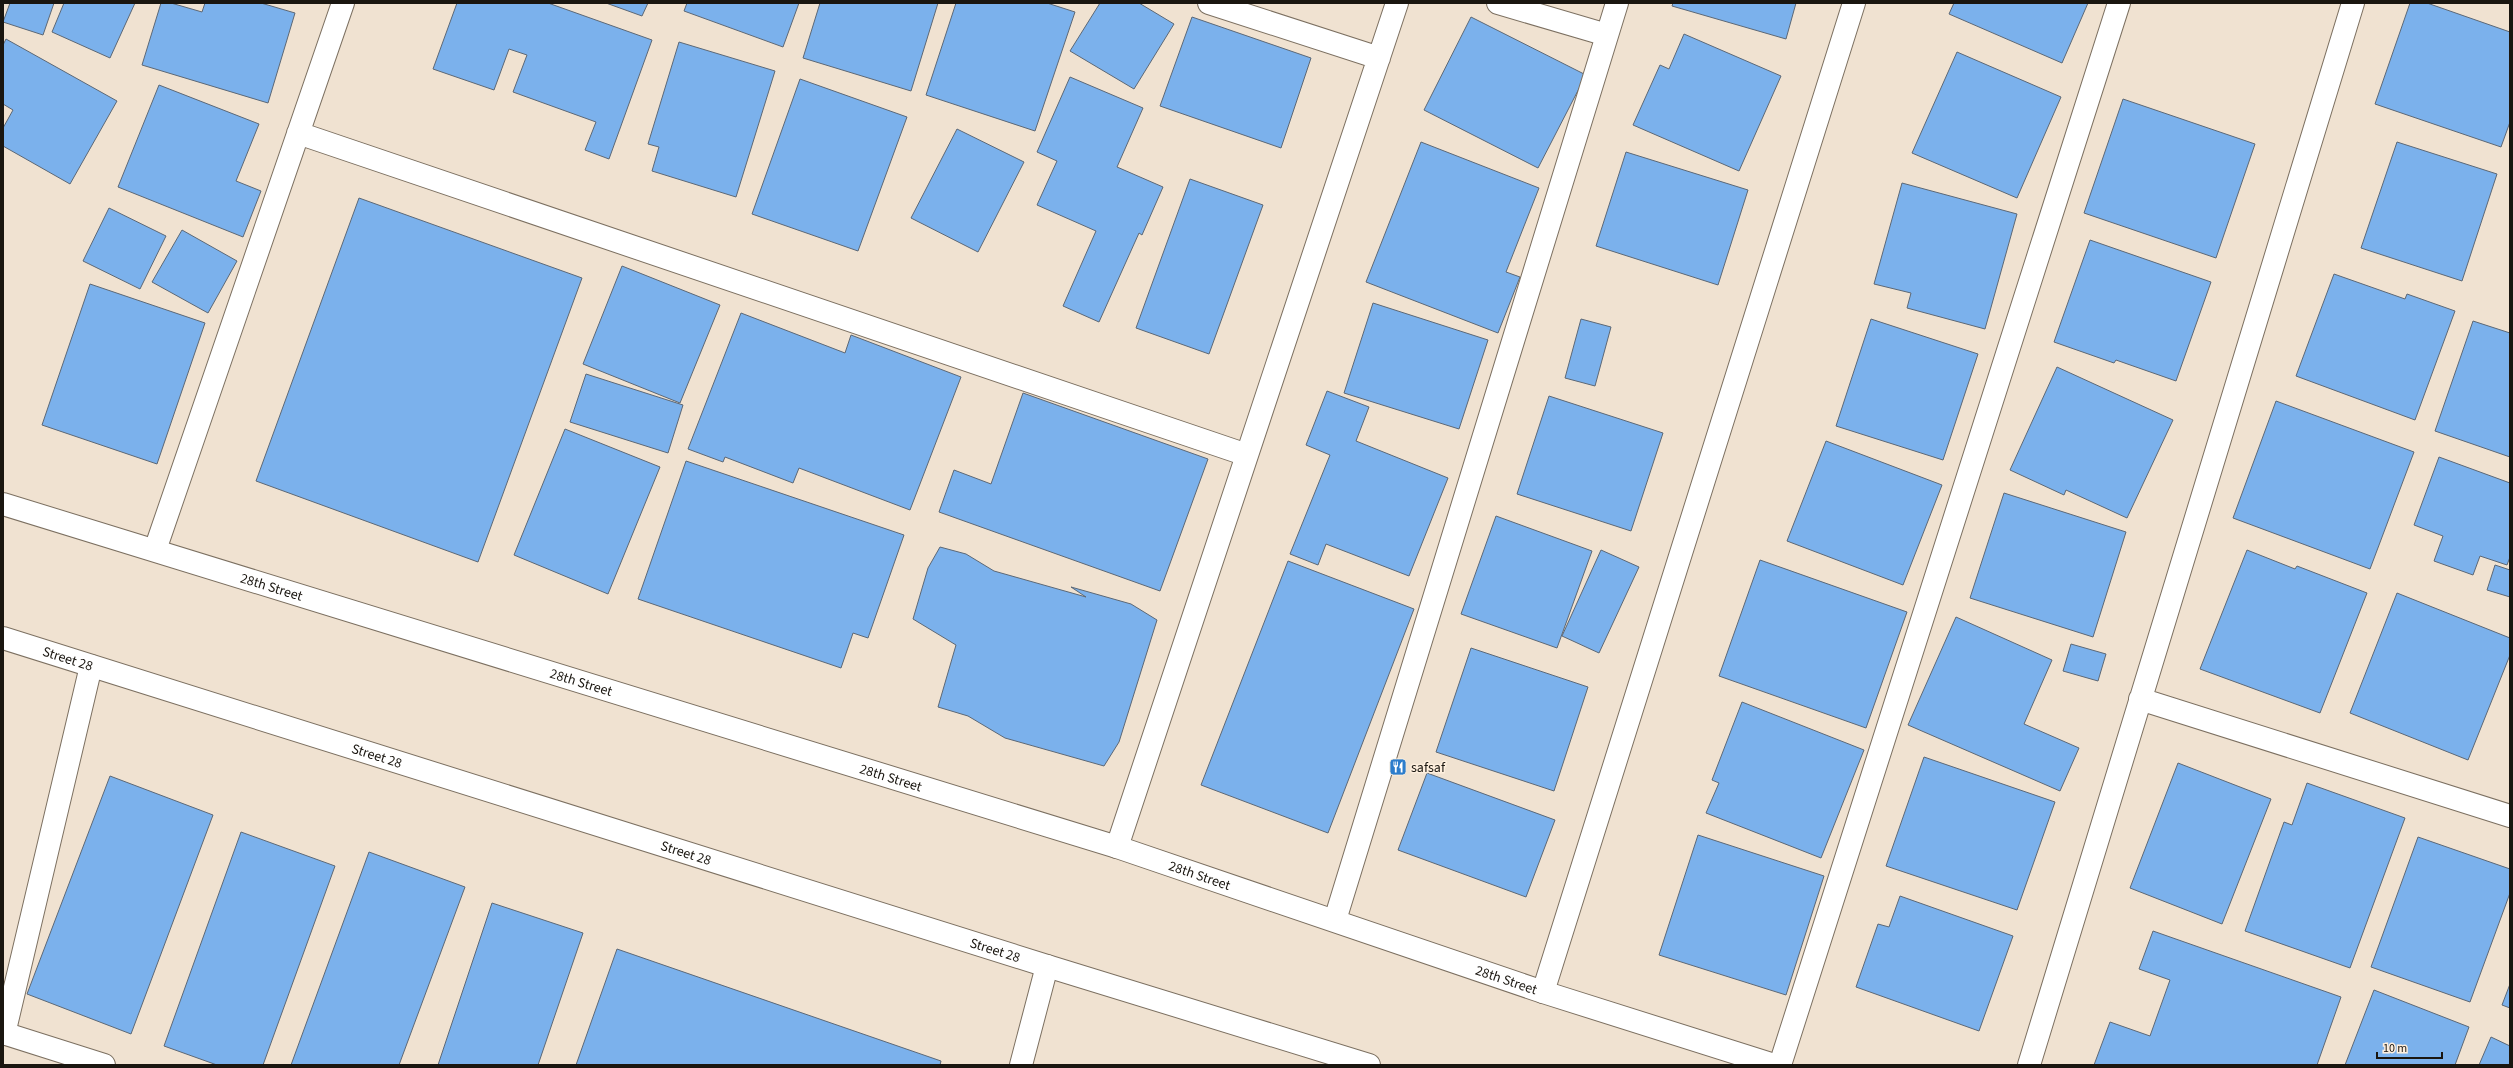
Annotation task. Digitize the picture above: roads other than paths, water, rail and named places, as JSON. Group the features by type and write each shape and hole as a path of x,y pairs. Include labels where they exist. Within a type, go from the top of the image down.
{"street":[{"path":"155,550 343,3"},
{"path":"1209,3 1379,58"},
{"path":"1117,847 1397,3"},
{"path":"1498,3 1607,35"},
{"path":"1335,920 1617,3"},
{"path":"1543,992 1854,3"},
{"path":"1780,1065 2119,3"},
{"path":"2028,1065 2353,3"},
{"path":"298,133 1247,454"},
{"name":"28th Street","path":"3,504 1117,847 1543,992 1774,1065"},
{"name":"Street 28","path":"3,638 1047,966 1369,1065"},
{"path":"92,666 3,1035 104,1065"},
{"path":"2140,699 2510,816"},
{"path":"1021,1065 1047,966"}],"place":[{"name":"safsaf","path":"1398,767"}]}
